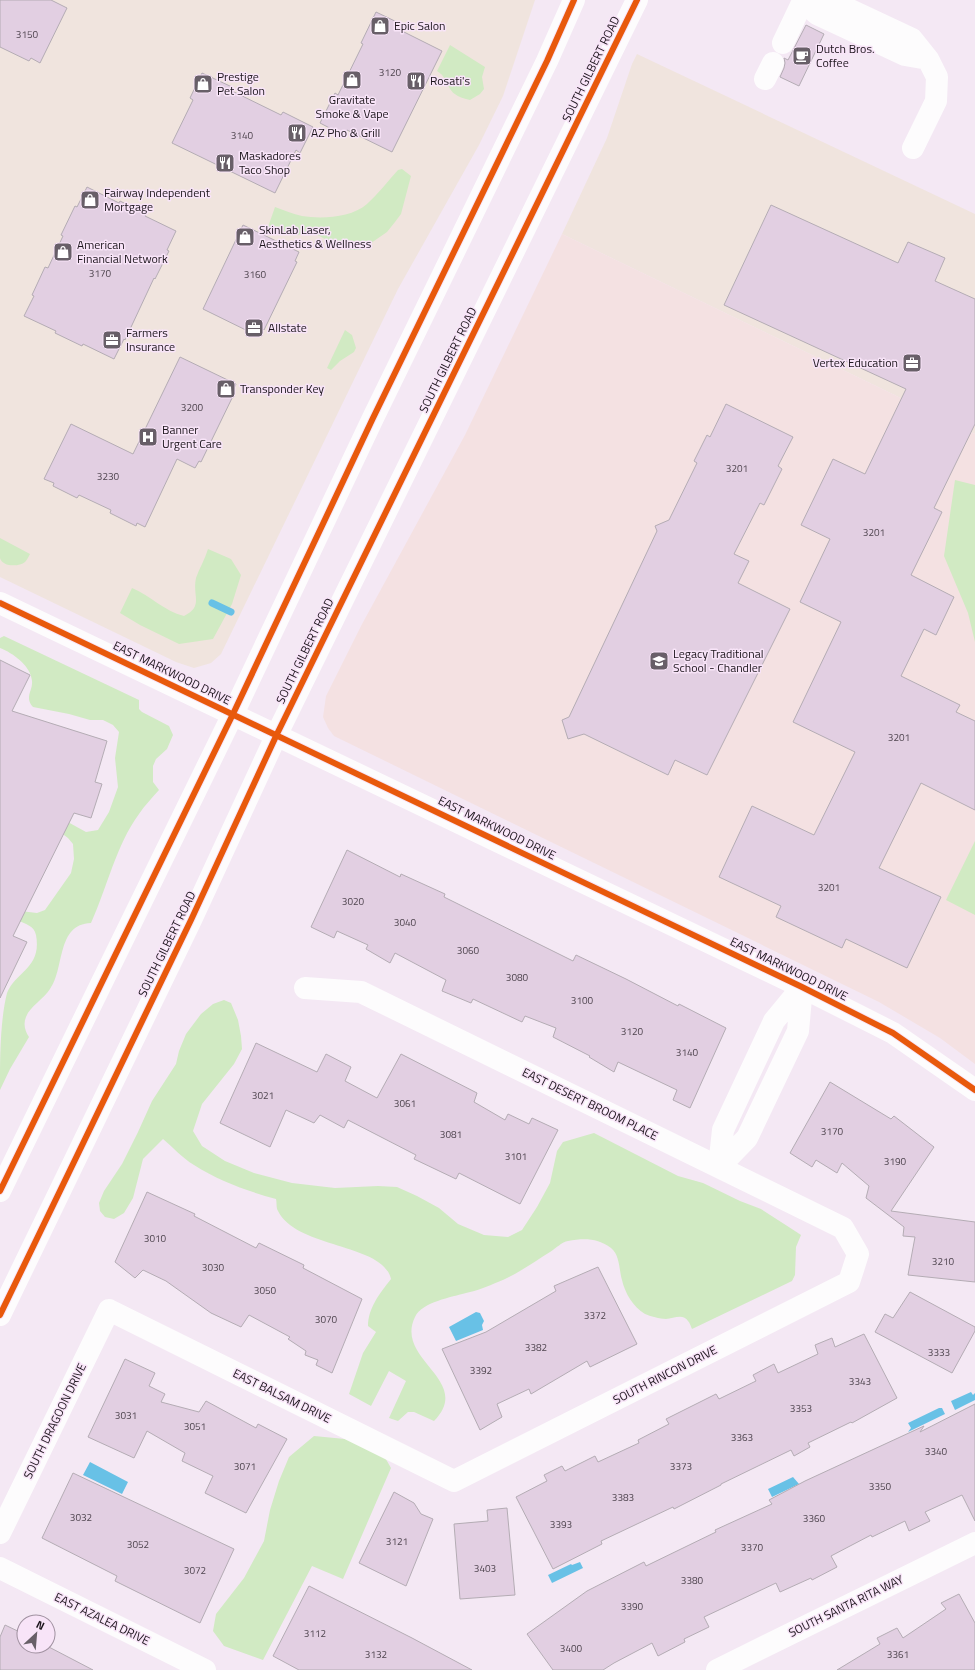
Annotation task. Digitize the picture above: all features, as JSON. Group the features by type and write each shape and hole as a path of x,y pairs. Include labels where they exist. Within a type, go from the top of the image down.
{"street":[{"path":"0,1191 233,714 386,390 547,61 574,0"},
{"name":"SOUTH GILBERT ROAD","path":"2,1304 191,920 277,734 637,0"},
{"path":"783,43 806,0 817,14 904,55 928,59"},
{"path":"828,0 912,38 928,59 937,77 936,101 913,148"},
{"name":"EAST MARKWOOD DRIVE","path":"0,603 277,734 802,987 892,1033 927,1055 975,1090"},
{"path":"719,1167 723,1130 774,1022 802,987"},
{"name":"EAST DESERT BROOM PLACE","path":"305,988 361,992 843,1228 858,1254"},
{"name":"SOUTH RINCON DRIVE","path":"454,1481 849,1282 858,1254"},
{"name":"EAST BALSAM DRIVE","path":"109,1310 454,1481"},
{"name":"SOUTH DRAGOON DRIVE","path":"0,1533 109,1310"},
{"name":"SOUTH SANTA RITA WAY","path":"717,1670 975,1543"},
{"name":"EAST AZALEA DRIVE","path":"0,1568 204,1670"}],"shaded area":[{"path":"0,0 535,0 503,96 479,145 398,289 221,654 211,663 194,668 176,662 0,577"},
{"path":"637,54 975,214 975,434 562,234 607,138 632,64"},
{"name":"Legacy Traditional School - Chandler","path":"562,234 975,434 975,1064 940,1038 879,1002 334,736 328,728 323,717 326,696 361,626 465,435"}],"green space":[{"path":"450,45 485,67 482,77 484,89 480,94 470,100 451,91 445,79 437,71"},
{"path":"402,169 411,176 401,214 387,232 361,250 338,247 308,231 298,235 288,235 268,227 275,207 310,217 344,215 360,209 379,192 398,170"},
{"path":"345,330 352,335 356,348 354,352 340,361 331,370 327,368"},
{"path":"955,480 975,485 975,642 968,613 944,556"},
{"path":"0,538 30,554 25,562 19,565 7,565 1,561"},
{"path":"208,549 231,559 241,575 232,604 213,639 179,644 140,625 120,613 132,588 177,614 184,616 190,612 196,604 196,578"},
{"path":"4,636 139,700 139,709 169,726 173,735 167,749 156,759 153,766 153,782 159,790 141,811 124,839 91,923 80,925 72,931 67,939 55,980 47,993 28,1013 25,1020 25,1025 29,1037 10,1069 0,1090 0,1053 7,993 16,979 32,962 37,946 36,935 33,929 17,919 12,910 37,913 45,910 71,873 74,859 73,844 60,832 66,821 86,832 98,830 109,812 118,787 115,758 119,732 113,725 103,720 90,720 33,707 29,700 32,685 31,675 25,665 16,657 0,648 0,638"},
{"path":"975,841 975,915 946,900"},
{"path":"224,1000 231,1003 238,1020 242,1049 234,1064 202,1104 193,1131 202,1146 225,1161 254,1173 292,1183 335,1188 378,1186 397,1187 439,1208 458,1224 484,1235 508,1237 522,1230 537,1207 550,1183 557,1151 563,1142 594,1133 678,1176 703,1183 740,1201 761,1209 801,1235 796,1247 795,1275 792,1281 692,1329 689,1322 683,1317 666,1319 658,1318 645,1314 637,1308 625,1290 618,1259 611,1248 601,1242 591,1240 580,1239 566,1242 505,1279 478,1290 446,1298 424,1307 415,1317 411,1332 415,1346 422,1358 440,1381 445,1394 444,1407 434,1421 414,1412 408,1412 398,1421 389,1418 406,1381 389,1371 371,1406 349,1394 363,1353 376,1332 368,1326 372,1307 391,1279 385,1267 373,1259 357,1252 303,1233 288,1223 278,1211 276,1199 244,1189 213,1176 190,1162 163,1139 143,1159 133,1198 124,1213 114,1219 105,1217 100,1211 99,1203 104,1191 122,1164 152,1101 176,1064 179,1051 186,1034 201,1014 213,1004"},
{"path":"314,1436 376,1442 391,1468 343,1579 312,1566 263,1660 224,1646 213,1631 216,1614 244,1578 264,1541 270,1510 279,1481 289,1457"}],"water":[{"path":"476,1312 480,1313 484,1321 482,1325 483,1330 456,1341 449,1327"},
{"path":"971,1392 973,1395 975,1393 975,1400 955,1410 951,1401"},
{"path":"939,1408 942,1408 945,1414 908,1432 911,1428 908,1423"},
{"path":"90,1462 128,1482 122,1494 83,1475"},
{"path":"793,1477 799,1484 772,1497 768,1489"},
{"path":"580,1562 583,1568 552,1583 548,1575 571,1564"}],"building":[{"path":"0,0 51,0 67,8 40,63 31,58 29,61 0,47"},
{"path":"376,12 401,24 398,29 442,51 392,152 347,130 345,136 320,123 335,93 338,95 363,44 361,43"},
{"name":"Dutch Bros. Coffee","path":"806,25 824,34 799,86 780,77 784,68 784,58 788,60"},
{"path":"202,73 232,87 230,90 281,115 283,112 313,127 300,153 296,150 275,193 172,143 193,100 190,98"},
{"path":"87,187 119,203 120,201 146,214 145,216 176,231 167,250 169,251 114,359 83,344 82,346 55,333 56,331 24,316 34,296 32,295 45,267 48,268 63,236 61,235 75,206 77,207"},
{"path":"771,205 898,263 908,242 945,258 935,281 975,299 975,424 934,508 942,512 911,575 954,597 936,635 924,629 901,676 960,705 956,712 975,721 975,810 921,783 879,868 941,897 907,968 846,939 842,948 776,917 781,906 719,877 752,806 814,835 855,752 793,722 841,622 800,602 830,539 801,525 833,459 865,474 906,389 724,305"},
{"path":"243,225 299,252 295,261 297,262 264,330 262,328 258,336 203,309"},
{"path":"180,357 236,384 232,393 234,394 201,462 199,461 195,468 177,459 145,527 137,523 136,526 110,513 111,510 79,495 77,498 53,486 54,483 44,479 71,424 133,454"},
{"path":"726,404 793,437 778,466 782,469 764,505 760,503 734,554 749,561 738,583 790,609 707,775 675,760 668,775 584,734 568,739 562,720 569,717 657,531 655,526 669,520 697,463 694,461 707,435 710,437"},
{"path":"0,660 30,675 12,711 107,741 95,782 102,784 91,818 74,813 13,936 27,942 0,998"},
{"path":"347,850 400,877 401,874 445,894 444,897 573,961 576,955 678,1006 679,1004 726,1028 690,1108 673,1100 677,1090 618,1062 614,1072 589,1057 590,1056 553,1037 556,1028 525,1016 522,1022 473,999 471,1003 442,991 446,980 395,953 390,963 366,949 368,945 337,931 334,938 311,927"},
{"path":"256,1043 317,1072 326,1054 351,1067 345,1081 377,1098 401,1054 477,1093 474,1102 505,1120 508,1114 529,1124 532,1118 558,1130 520,1204 459,1173 456,1179 414,1159 416,1155 348,1120 344,1128 320,1115 314,1123 286,1110 270,1147 220,1123"},
{"path":"830,1082 891,1119 894,1116 934,1147 891,1211 975,1222 975,1282 908,1275 915,1237 903,1236 904,1227 866,1198 869,1186 842,1163 837,1173 816,1160 812,1167 790,1153"},
{"path":"147,1192 195,1214 194,1216 256,1248 259,1243 304,1265 303,1268 362,1299 332,1373 316,1365 318,1360 305,1355 306,1351 288,1339 290,1337 249,1315 241,1327 211,1313 166,1281 143,1270 135,1278 115,1262"},
{"path":"598,1267 637,1344 590,1367 587,1361 531,1394 529,1389 497,1404 502,1417 480,1430 442,1349 486,1332 556,1291 554,1286"},
{"path":"910,1292 975,1327 975,1331 952,1373 875,1332 885,1314 893,1318"},
{"path":"864,1334 897,1398 852,1423 851,1422 808,1443 810,1447 794,1456 791,1450 674,1509 673,1507 601,1541 602,1544 553,1569 516,1497 547,1481 544,1475 562,1466 565,1471 595,1456 598,1462 639,1443 638,1440 669,1424 666,1419 716,1394 719,1399 756,1381 753,1375 774,1364 778,1373 818,1354 815,1345 832,1338 835,1347"},
{"path":"125,1359 155,1373 149,1386 165,1394 161,1402 199,1412 206,1401 256,1428 258,1424 287,1439 246,1513 205,1493 213,1476 182,1461 185,1453 147,1431 134,1458 88,1437"},
{"path":"975,1404 975,1521 962,1495 925,1512 930,1521 909,1531 905,1521 872,1537 871,1535 831,1556 837,1567 812,1580 811,1578 780,1592 776,1583 704,1617 709,1627 684,1639 685,1642 658,1656 652,1643 603,1670 553,1670 527,1634 587,1591 644,1562 646,1566 716,1532 715,1530 772,1504 769,1500 805,1481 924,1426 920,1432"},
{"path":"73,1473 234,1549 200,1623 115,1581 117,1576 42,1538"},
{"path":"394,1492 414,1503 421,1514 433,1519 406,1586 359,1563"},
{"path":"507,1508 515,1595 460,1599 454,1524 488,1521 487,1510"},
{"path":"309,1586 472,1670 299,1670 273,1656"},
{"path":"959,1594 975,1623 975,1670 837,1670 880,1644 877,1638 897,1628 903,1638 946,1609 941,1603"},
{"path":"5,1625 16,1630 16,1654 56,1654 56,1651 93,1670 0,1670 0,1637"}],"waterway":[{"path":"212,603 231,612"}],"cycle path":[{"path":"0,1191 233,714 373,418 547,61 574,0"},
{"path":"0,1315 191,920 277,734 637,0"},
{"path":"0,603 802,987 893,1033 975,1090"}],"place":[{"name":"Epic Salon","path":"380,26"},
{"name":"Dutch Bros. Coffee","path":"802,56"},
{"name":"Gravitate Smoke & Vape","path":"352,80"},
{"name":"Rosati's","path":"416,81"},
{"name":"Prestige Pet Salon","path":"203,84"},
{"name":"AZ Pho & Grill","path":"297,133"},
{"name":"Maskadores Taco Shop","path":"225,163"},
{"name":"Fairway Independent Mortgage","path":"90,200"},
{"name":"SkinLab Laser, Aesthetics & Wellness","path":"245,237"},
{"name":"American Financial Network","path":"63,252"},
{"name":"Allstate","path":"254,328"},
{"name":"Farmers Insurance","path":"112,340"},
{"name":"Vertex Education","path":"912,363"},
{"name":"Transponder Key","path":"226,389"},
{"name":"Banner Urgent Care","path":"148,437"},
{"name":"Legacy Traditional School - Chandler","path":"659,661"}]}
